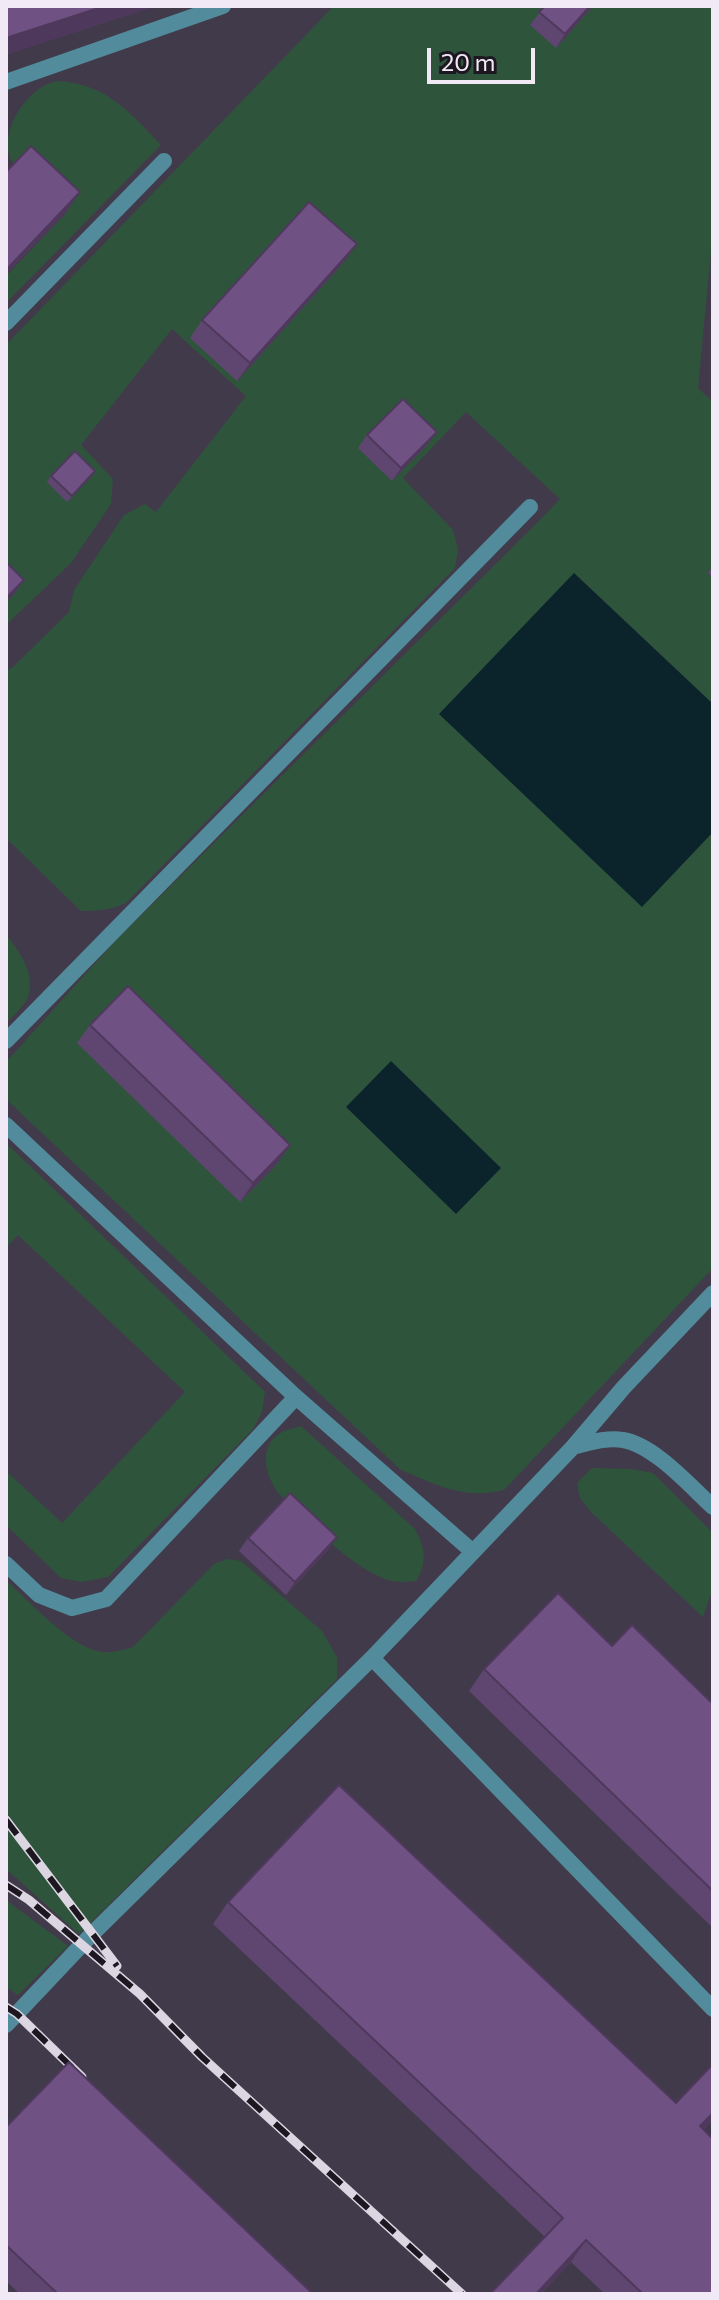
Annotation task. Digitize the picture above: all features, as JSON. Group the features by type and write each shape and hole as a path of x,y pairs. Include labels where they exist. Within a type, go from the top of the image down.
{"lane":[{"path":"6,82 223,6"},
{"path":"6,323 164,161"},
{"path":"6,1041 530,507"},
{"path":"6,1125 296,1397 473,1552"},
{"path":"6,2025 92,1934 372,1658 573,1447 624,1387 713,1293"},
{"path":"6,1564 39,1595 72,1608 106,1599 296,1397"},
{"path":"573,1447 620,1439 639,1444 713,1507"},
{"path":"372,1658 713,2009"}],"shaded area":[{"path":"6,6 713,6 713,2294 6,2294"}],"green space":[{"path":"334,6 547,6 556,47 593,6 713,6 713,230 698,388 713,402 713,568 708,573 713,578 713,704 574,573 642,906 713,832 713,1268 504,1490 463,1492 401,1470 10,1103 6,1096 6,1062 117,939 560,499 466,412 403,478 453,530 458,549 455,568 126,903 104,910 81,911 6,838 6,671 69,612 74,590 124,515 145,504 156,512 246,396 172,329 81,445 113,479 111,504 71,563 6,625 6,602 14,593 6,584 6,345","holes":["344,262 238,380 190,337"]},
{"path":"57,81 90,87 115,101 161,145 6,303 6,276 65,214 21,174 8,150 10,130 18,111 39,89"},
{"path":"6,935 23,959 30,986 24,1004 6,1023"},
{"path":"6,1143 265,1392 262,1412 253,1429 108,1577 81,1582 61,1578 6,1525 6,1471 62,1523 185,1392 18,1235 6,1247"},
{"path":"301,1426 414,1528 424,1554 416,1581 389,1580 370,1572 329,1542 280,1495 267,1471 266,1453 274,1438"},
{"path":"592,1468 653,1473 713,1533 713,1588 703,1617 591,1512 580,1498 577,1483"},
{"path":"227,1559 241,1561 322,1631 337,1657 337,1679 79,1934 6,1869 6,1580 77,1642 90,1649 110,1652 133,1647 214,1564"},
{"path":"6,1900 68,1946 18,1995 6,1987"}],"water":[{"path":"574,573 713,704 713,832 642,907 439,714"},
{"path":"391,1061 501,1168 456,1214 346,1107"}],"building":[{"path":"6,6 105,6 6,38"},
{"path":"545,6 590,6 565,34 539,12"},
{"path":"31,146 80,192 6,270 6,172"},
{"path":"309,202 357,244 250,363 202,320"},
{"path":"403,399 437,432 401,468 367,435"},
{"path":"75,451 95,471 72,496 51,476"},
{"path":"6,562 24,580 6,598"},
{"path":"128,986 290,1145 253,1183 90,1025"},
{"path":"290,1493 337,1537 295,1582 248,1538"},
{"path":"558,1593 612,1646 632,1625 713,1704 713,1891 484,1669"},
{"path":"339,1785 676,2103 713,2064 713,2113 700,2126 713,2139 713,2294 643,2294 586,2240 536,2294 490,2294 563,2218 228,1902"},
{"path":"69,2062 313,2294 58,2294 6,2245 6,2127"}],"railway":[{"path":"6,1820 117,1966"},
{"path":"6,1885 29,1900 140,1994 202,2057 462,2294"},
{"path":"6,2007 82,2077"}]}
